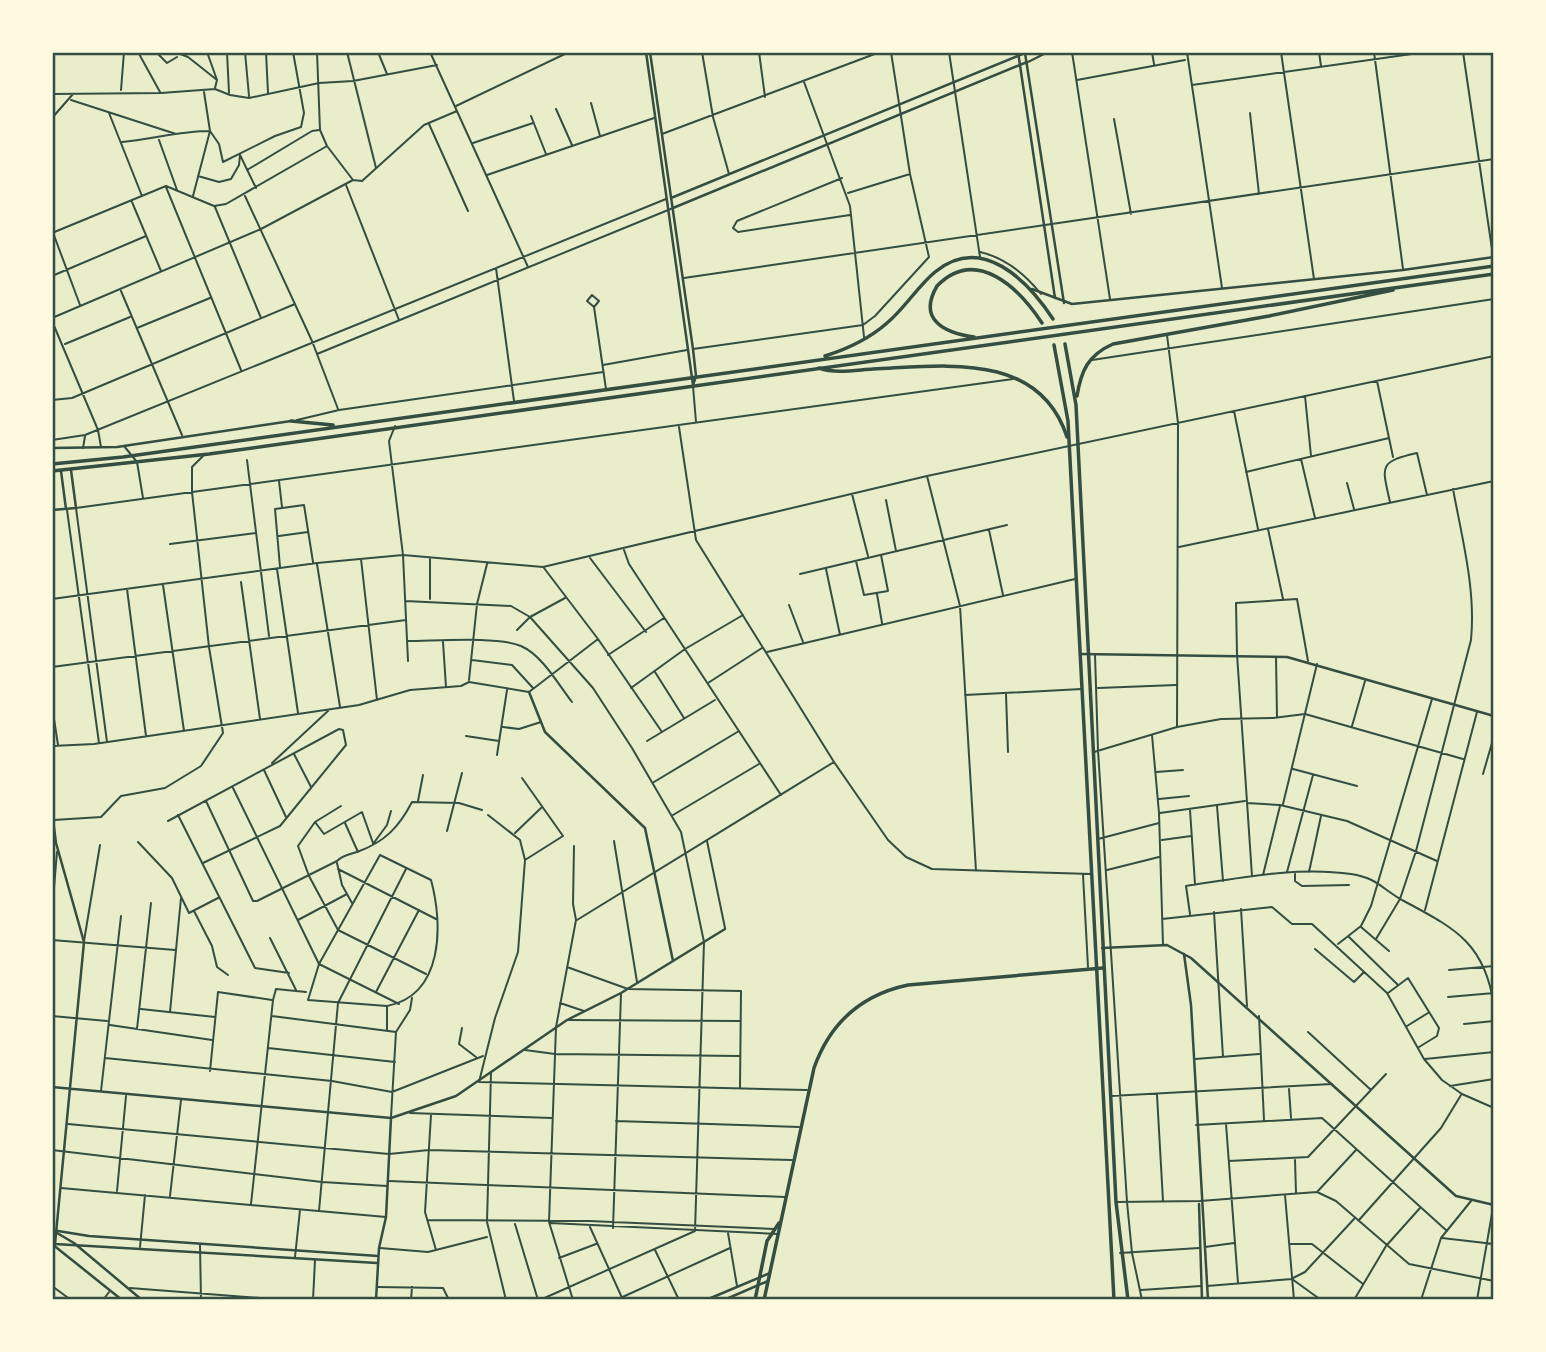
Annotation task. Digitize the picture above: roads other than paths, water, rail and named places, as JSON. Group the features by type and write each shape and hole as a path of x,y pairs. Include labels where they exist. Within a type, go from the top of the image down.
{"main road":[{"path":"815,360 862,341 875,332 895,316 936,271 957,260 980,258 1006,268 1032,289 1053,319"},
{"path":"52,464 134,455 1493,266"},
{"path":"979,338 943,330 932,313 931,300 937,286 960,271 981,270 996,274 1026,301 1042,323"},
{"path":"52,471 209,454 1493,274"},
{"path":"1128,1300 1120,1253 1116,1202 1102,948 1077,445 1076,405 1079,381 1088,361 1096,353 1113,344 1365,298 1403,287"},
{"path":"1065,344 1076,405"},
{"path":"1054,345 1066,395 1114,1300"},
{"path":"817,367 827,371 940,366 982,369 1018,379 1050,405 1061,421 1069,447"},
{"path":"291,421 342,426"},
{"path":"755,1300 780,1221 807,1090 819,1052 837,1024 860,1004 880,993 921,984 1104,968"},
{"path":"764,1300 775,1232"}],"street":[{"path":"121,92 124,52"},
{"path":"138,52 161,93"},
{"path":"156,52 167,63 178,56 188,57 217,80"},
{"path":"175,52 178,56"},
{"path":"206,52 217,80 215,89"},
{"path":"227,52 230,95"},
{"path":"245,52 249,97"},
{"path":"265,52 268,94"},
{"path":"210,131 219,144 221,161 301,127 304,113 297,88 293,52"},
{"path":"317,52 320,130 327,146 353,180"},
{"path":"348,52 376,169"},
{"path":"378,52 387,74"},
{"path":"430,52 528,268"},
{"path":"455,107 569,52"},
{"path":"648,52 654,117 693,385 696,423"},
{"path":"648,52 693,349 696,376 693,385"},
{"path":"702,52 713,117 729,174"},
{"path":"759,52 765,98"},
{"path":"661,134 765,98 880,52"},
{"path":"864,327 929,257 924,244 899,115 891,52"},
{"path":"948,52 980,258"},
{"path":"317,354 1048,52"},
{"path":"1072,52 1111,300"},
{"path":"1152,52 1154,65"},
{"path":"1187,52 1223,289"},
{"path":"1281,52 1314,279"},
{"path":"1319,52 1321,67"},
{"path":"1374,52 1403,270"},
{"path":"1192,85 1426,52"},
{"path":"1032,289 1063,303 1111,300 1403,270 1493,257 1463,52"},
{"path":"52,440 85,435 98,430 166,400 953,83 1018,54 1026,53 1063,303"},
{"path":"1018,54 1055,299"},
{"path":"1076,80 1188,59"},
{"path":"52,94 161,93 179,89 215,89 230,95 249,97 437,65"},
{"path":"804,82 847,193 864,327 862,341"},
{"path":"192,198 210,131 204,91"},
{"path":"52,118 71,100 73,93"},
{"path":"71,100 176,135"},
{"path":"591,103 600,136"},
{"path":"555,108 572,145"},
{"path":"102,448 98,430 52,319 261,229 353,180 362,181 429,124 457,111"},
{"path":"108,113 142,196"},
{"path":"1250,113 1259,195"},
{"path":"531,116 546,154"},
{"path":"486,175 654,117"},
{"path":"1114,119 1131,214"},
{"path":"472,144 533,123"},
{"path":"429,124 468,211"},
{"path":"247,170 312,131 320,130"},
{"path":"122,142 158,139 187,131 210,131"},
{"path":"158,139 177,191"},
{"path":"81,306 53,232 166,186 214,206 244,195 327,146"},
{"path":"240,154 257,188"},
{"path":"198,176 219,181 231,179 239,165 240,154"},
{"path":"682,278 1209,203 1493,159"},
{"path":"847,193 910,174"},
{"path":"842,178 737,221 733,228 738,232 851,215"},
{"path":"346,184 400,320"},
{"path":"166,186 193,259 241,370"},
{"path":"244,195 312,341 339,410"},
{"path":"132,201 161,272"},
{"path":"214,206 261,318"},
{"path":"52,276 146,236"},
{"path":"979,251 1015,268 1041,294"},
{"path":"496,267 514,402"},
{"path":"120,290 182,435"},
{"path":"136,328 210,298"},
{"path":"1088,361 1493,299"},
{"path":"52,400 83,393 295,304"},
{"path":"594,307 606,389"},
{"path":"64,345 131,316"},
{"path":"603,365 693,349 864,327 875,332"},
{"path":"1166,334 1178,423 1177,727"},
{"path":"52,599 313,563 403,555 543,567 927,476 1493,356"},
{"path":"52,448 123,446 182,435 291,421 339,410 603,372"},
{"path":"52,510 1018,379"},
{"path":"1377,381 1394,458"},
{"path":"1305,396 1311,457"},
{"path":"1234,411 1258,530"},
{"path":"679,425 693,533 834,762 896,849 932,869 976,873 1092,874"},
{"path":"396,426 389,441 403,555 408,661"},
{"path":"83,449 85,435"},
{"path":"1246,472 1389,438"},
{"path":"123,446 134,455 137,462 143,499"},
{"path":"1391,503 1383,469 1394,458 1417,453 1428,496"},
{"path":"52,912 55,845 53,820 104,815 121,796 165,788 201,766 219,740 222,725 209,647 192,492 194,464 209,454"},
{"path":"1301,459 1315,519"},
{"path":"247,460 270,638"},
{"path":"71,470 107,742"},
{"path":"61,471 99,743"},
{"path":"927,476 960,606 976,873"},
{"path":"279,480 283,508"},
{"path":"1179,547 1493,481"},
{"path":"1347,483 1354,510"},
{"path":"1376,939 1400,899 1416,851 1468,653 1473,619 1453,489"},
{"path":"852,494 868,557"},
{"path":"886,500 896,551"},
{"path":"299,714 279,568 275,509 304,505 313,563"},
{"path":"800,574 1007,525"},
{"path":"1268,528 1283,600"},
{"path":"989,529 1003,595"},
{"path":"278,537 308,532"},
{"path":"170,544 256,533"},
{"path":"624,549 629,565 781,795"},
{"path":"856,560 864,595 888,591 881,554"},
{"path":"430,557 430,600"},
{"path":"590,557 646,632"},
{"path":"361,558 377,701"},
{"path":"317,563 340,708"},
{"path":"469,681 477,604 488,563"},
{"path":"543,567 598,639 662,732"},
{"path":"825,568 840,635"},
{"path":"766,652 1076,579"},
{"path":"241,582 260,720"},
{"path":"163,584 184,731"},
{"path":"127,589 146,737"},
{"path":"877,593 883,624"},
{"path":"517,630 530,617 566,597"},
{"path":"1252,878 1237,654 1237,603 1297,599 1308,662"},
{"path":"405,601 430,600 511,606 530,617 593,688 673,815 687,853 704,942 695,1231"},
{"path":"789,605 803,643"},
{"path":"630,689 685,649 743,615"},
{"path":"607,655 664,618"},
{"path":"52,667 406,620"},
{"path":"52,746 146,737 340,708 377,701 410,690 461,686 469,681 529,692 598,639"},
{"path":"442,640 446,687"},
{"path":"407,641 473,640 519,645 530,652 572,702"},
{"path":"707,683 763,647"},
{"path":"1095,653 1103,837 1127,1202 1132,1253 1142,1300"},
{"path":"1080,654 1276,656 1317,664 1493,716"},
{"path":"1276,656 1277,717"},
{"path":"471,660 512,665 533,689"},
{"path":"1263,876 1317,664"},
{"path":"654,672 685,718"},
{"path":"1352,727 1365,679"},
{"path":"1088,680 1096,680"},
{"path":"1097,688 1177,685"},
{"path":"498,755 508,689"},
{"path":"964,695 1082,689"},
{"path":"529,692 545,732 641,823 647,833 673,961"},
{"path":"1006,694 1008,752"},
{"path":"1089,697 1097,697"},
{"path":"647,741 717,699"},
{"path":"1337,945 1361,926 1379,881 1432,699"},
{"path":"52,706 59,746"},
{"path":"269,767 308,729 325,718 330,709"},
{"path":"1425,911 1477,711"},
{"path":"1092,752 1177,727 1305,713 1463,759"},
{"path":"502,727 519,729 541,722"},
{"path":"168,821 339,729 343,730 346,745 280,826 203,863"},
{"path":"653,783 739,731"},
{"path":"1152,734 1160,823 1163,945"},
{"path":"466,736 500,741"},
{"path":"1483,774 1493,736"},
{"path":"294,754 311,788"},
{"path":"576,920 834,762"},
{"path":"673,815 760,763"},
{"path":"1292,768 1357,786"},
{"path":"264,769 287,818"},
{"path":"1155,772 1183,770"},
{"path":"447,831 462,773"},
{"path":"418,802 423,775"},
{"path":"1287,873 1301,811 1313,775"},
{"path":"522,778 563,836 525,860"},
{"path":"232,786 319,964 400,1004"},
{"path":"1158,799 1189,796"},
{"path":"205,800 254,901 394,832 412,802 454,803 482,810"},
{"path":"1159,813 1246,802 1281,805 1347,821 1392,838 1439,861"},
{"path":"1217,805 1223,881"},
{"path":"341,806 315,822 298,851 309,876 338,930 427,974"},
{"path":"514,833 542,807"},
{"path":"1190,809 1195,884"},
{"path":"373,844 387,825 391,811"},
{"path":"315,822 324,834 362,812 373,844"},
{"path":"178,814 256,968 289,973"},
{"path":"479,1082 484,1056 518,952 525,860 524,848 514,833 488,815"},
{"path":"1308,873 1322,816"},
{"path":"344,822 358,852"},
{"path":"1097,839 1160,823"},
{"path":"1160,840 1192,836"},
{"path":"52,1087 391,1118 456,1096 567,1020 628,989 726,929 707,840"},
{"path":"614,841 637,983"},
{"path":"138,842 172,878 189,913 220,897"},
{"path":"55,845 84,943"},
{"path":"54,1244 58,1231 84,943 88,932 100,845"},
{"path":"573,1300 558,1259 549,1222 556,1027 576,920 573,904 574,846"},
{"path":"376,1300 377,1263 386,1217 396,1031 410,1010 412,997 427,974 439,945 436,919 438,908 431,880 380,855 319,964 308,992 308,1000 387,1006 400,1004 412,997"},
{"path":"1105,870 1160,857"},
{"path":"337,861 347,894 353,904"},
{"path":"319,1211 338,1003 407,868"},
{"path":"338,869 436,919"},
{"path":"1190,915 1186,886 1195,884 1287,873 1350,874 1379,881 1400,899 1460,933 1485,966 1493,993 1493,1006"},
{"path":"1295,873 1295,881 1302,886 1349,885"},
{"path":"1083,874 1088,969"},
{"path":"297,920 347,894"},
{"path":"170,1012 181,897"},
{"path":"136,1029 151,903"},
{"path":"1162,919 1241,908 1272,907 1292,924 1312,925 1387,993 1424,1059 1449,1086 1493,1108"},
{"path":"1241,908 1247,1006"},
{"path":"376,992 419,909"},
{"path":"193,911 212,946 217,967 228,975"},
{"path":"1214,912 1223,1058"},
{"path":"101,1091 121,916"},
{"path":"1361,926 1389,951"},
{"path":"1349,936 1398,985"},
{"path":"270,938 296,990"},
{"path":"52,940 175,950"},
{"path":"1102,948 1163,945 1184,954 1259,1016 1456,1196 1493,1204 1477,1300"},
{"path":"1315,949 1354,982 1365,971"},
{"path":"1184,954 1208,1300"},
{"path":"1449,970 1493,966"},
{"path":"566,967 628,989 741,991 740,1088"},
{"path":"1104,968 1111,967"},
{"path":"1387,993 1408,978 1439,1028 1439,1034 1418,1048"},
{"path":"250,1205 273,1000 276,989 308,992"},
{"path":"210,1071 218,992 273,1000"},
{"path":"613,1228 621,993"},
{"path":"1448,997 1493,993"},
{"path":"559,1003 585,1011"},
{"path":"387,1006 387,1030"},
{"path":"140,1009 216,1017"},
{"path":"1407,1026 1429,1012"},
{"path":"52,1016 214,1040"},
{"path":"271,1016 396,1031"},
{"path":"1259,1016 1264,1121"},
{"path":"567,1020 741,1021"},
{"path":"1464,1024 1493,1021"},
{"path":"462,1028 459,1044 476,1057"},
{"path":"1308,1032 1371,1090"},
{"path":"268,1048 335,1053 395,1062"},
{"path":"524,1050 555,1054 740,1056"},
{"path":"1424,1059 1493,1052"},
{"path":"1193,1059 1261,1054"},
{"path":"105,1058 265,1077 332,1081 392,1092 484,1056"},
{"path":"491,1073 487,1222 488,1236 506,1300"},
{"path":"1229,1161 1308,1157 1386,1074"},
{"path":"1449,1086 1493,1079"},
{"path":"479,1082 807,1090"},
{"path":"1111,1096 1333,1084"},
{"path":"1289,1087 1292,1119"},
{"path":"117,1192 126,1093"},
{"path":"1157,1093 1163,1202"},
{"path":"1358,1221 1441,1128 1462,1094"},
{"path":"170,1197 181,1099"},
{"path":"410,1113 553,1118"},
{"path":"431,1114 426,1182 427,1220 436,1250"},
{"path":"1196,1125 1322,1118 1447,1231"},
{"path":"616,1121 800,1127"},
{"path":"1226,1123 1238,1284"},
{"path":"67,1124 389,1154 429,1150 793,1160"},
{"path":"52,1150 65,1149 253,1175 387,1186"},
{"path":"1317,1192 1357,1149"},
{"path":"1295,1158 1296,1194"},
{"path":"387,1181 785,1197"},
{"path":"60,1188 386,1217"},
{"path":"1116,1202 1200,1201 1317,1192 1336,1201 1409,1264 1428,1270 1493,1281"},
{"path":"139,1247 145,1194"},
{"path":"1285,1194 1294,1300"},
{"path":"1200,1201 1198,1248 1202,1300"},
{"path":"1421,1300 1428,1270 1441,1238 1471,1201"},
{"path":"1354,1300 1386,1246 1421,1208"},
{"path":"295,1258 300,1209"},
{"path":"1140,1290 1292,1279 1305,1272 1355,1218"},
{"path":"427,1220 613,1222 775,1232"},
{"path":"549,1222 613,1228 775,1232"},
{"path":"515,1223 539,1300 695,1231"},
{"path":"589,1226 623,1298"},
{"path":"52,1230 89,1236 378,1256"},
{"path":"58,1231 142,1300"},
{"path":"728,1232 737,1286"},
{"path":"379,1248 436,1250 488,1236"},
{"path":"1441,1238 1493,1244"},
{"path":"54,1244 74,1243 377,1263"},
{"path":"558,1259 597,1243"},
{"path":"1120,1253 1235,1243"},
{"path":"1290,1244 1307,1243 1324,1252 1363,1284"},
{"path":"54,1244 122,1300"},
{"path":"200,1244 198,1293 201,1300"},
{"path":"616,1300 730,1248"},
{"path":"655,1249 679,1300"},
{"path":"313,1300 315,1259"},
{"path":"706,1300 770,1273"},
{"path":"1292,1279 1321,1300"},
{"path":"724,1300 768,1281"},
{"path":"52,1286 71,1300"},
{"path":"127,1287 286,1300"},
{"path":"376,1287 443,1288 449,1300"},
{"path":"411,1300 412,1287"},
{"path":"52,1294 57,1289"},
{"path":"103,1300 110,1291"}]}
